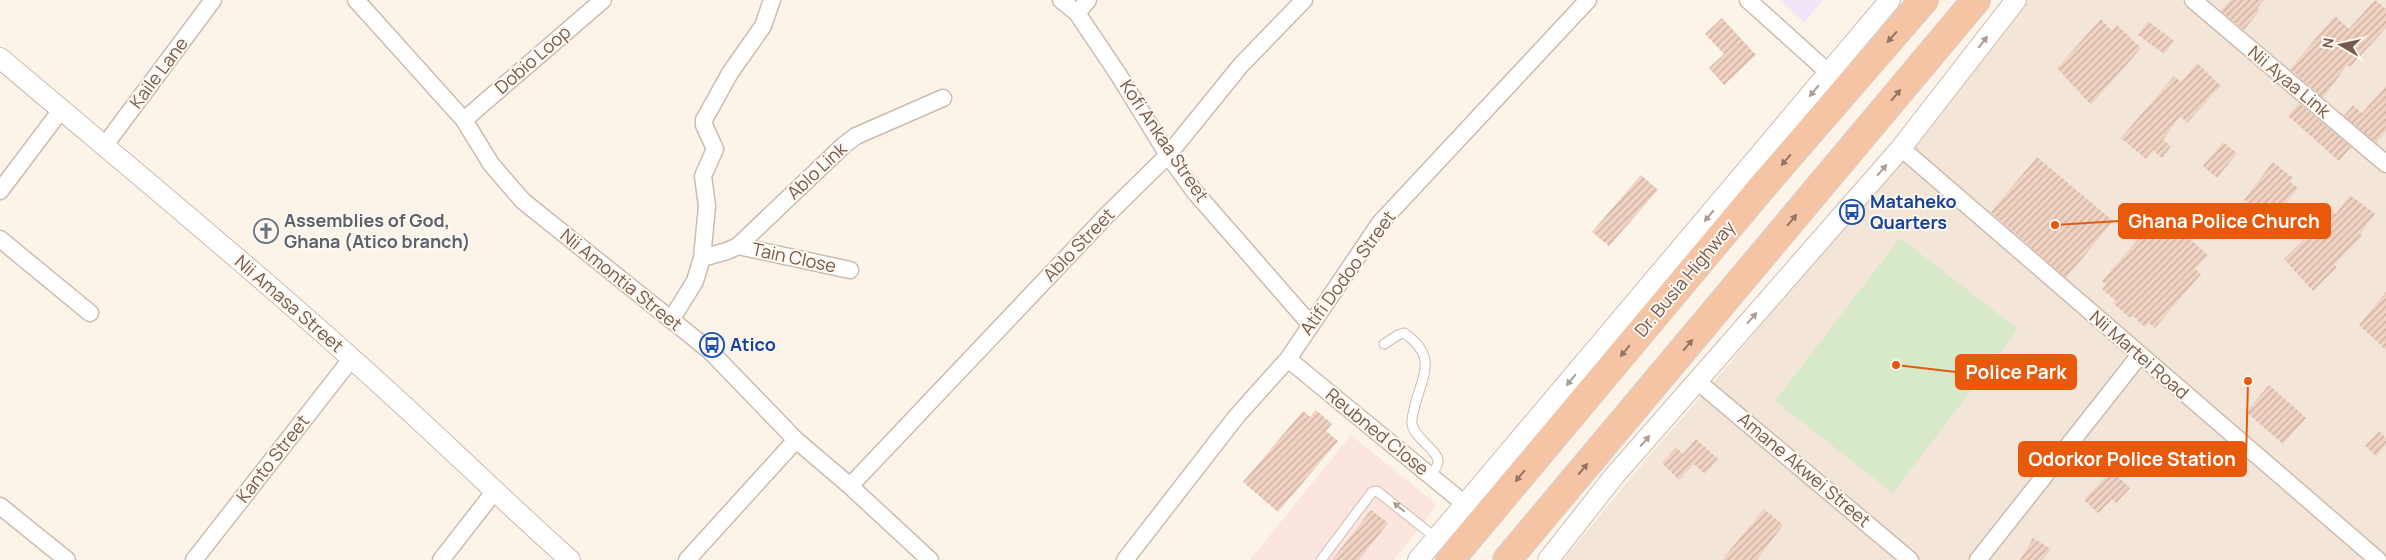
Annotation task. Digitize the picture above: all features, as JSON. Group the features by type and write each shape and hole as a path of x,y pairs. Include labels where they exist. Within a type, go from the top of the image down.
{"highway":[{"name":"Dr. Busia Highway","path":"1443,549 1924,0"},
{"path":"1506,560 1976,0"}],"street":[{"name":"Kaile Lane","path":"105,145 213,0"},
{"name":"Dobio Loop","path":"464,120 603,0"},
{"path":"671,320 695,281 702,258 707,206 704,176 715,149 704,125 704,120 730,74 763,26 772,0"},
{"name":"Kofi Ankaa Street","path":"1061,0 1077,13 1118,74 1168,155 1194,191 1310,324"},
{"path":"1077,13 1088,0"},
{"name":"Ablo Street","path":"850,486 1106,216 1168,155 1242,65 1304,0"},
{"name":"Atifi Dodoo Street","path":"1125,560 1236,417 1288,359 1310,324 1380,224 1588,0"},
{"path":"1748,0 1829,74"},
{"name":"Dr. Busia Highway","path":"1418,560 1443,549 1466,504 1890,0"},
{"path":"1548,560 1615,475 1901,148 2016,0"},
{"name":"Nii Ayaa Link","path":"2193,0 2386,164"},
{"name":"Nii Amontia Street","path":"360,2 464,120 491,164 523,201 709,350 796,440 850,486 930,560"},
{"name":"Nii Amasa Street","path":"0,58 105,145 352,358 494,492 570,560"},
{"name":"Ablo Link","path":"702,258 727,252 738,246 850,141 942,98"},
{"path":"0,191 61,110"},
{"name":"Nii Martei Road","path":"1901,148 2139,356 2378,560"},
{"path":"0,239 90,312"},
{"name":"Tain Close","path":"738,246 850,270"},
{"path":"1978,560 2139,356"},
{"name":"Kanto Street","path":"194,560 352,358"},
{"name":"Reubned Close","path":"1288,359 1466,504"},
{"name":"Amane Akwei Street","path":"1697,381 1910,560"},
{"path":"687,560 796,440"},
{"path":"441,560 494,492"},
{"path":"0,506 67,560"}],"lane":[{"path":"1384,344 1398,334 1404,333 1418,343 1425,355 1425,366 1411,421 1414,432 1437,457 1438,464 1430,475"},
{"path":"1321,560 1372,492 1377,491 1381,492 1443,549"}],"shaded area":[{"path":"1780,0 1823,0 1804,23"},
{"path":"2027,0 2386,0 2386,560 1563,560 1649,456 1719,376"},
{"path":"1351,435 1437,505 1394,560 1250,560"}],"green space":[{"path":"1900,238 2018,329 1893,493 1775,401"}],"building":[{"path":"2230,0 2264,0 2257,8 2260,10 2244,30 2221,11"},
{"path":"2375,0 2386,9 2386,28 2350,67 2347,65 2323,98 2290,69 2335,16 2349,29"},
{"path":"1722,18 1756,55 1724,85 1709,68 1724,54 1705,34"},
{"path":"2101,19 2112,31 2117,25 2141,48 2091,105 2057,68"},
{"path":"2148,21 2174,41 2164,54 2138,35"},
{"path":"2197,63 2221,86 2187,123 2180,116 2163,140 2171,146 2162,158 2153,150 2146,159 2121,138 2174,76 2181,82"},
{"path":"2386,86 2386,131 2376,143 2344,116 2353,105 2362,113"},
{"path":"2299,103 2351,147 2339,161 2288,116"},
{"path":"2223,142 2237,153 2217,178 2203,166"},
{"path":"2037,157 2113,221 2066,278 1991,212"},
{"path":"2273,162 2293,178 2290,182 2298,188 2272,220 2244,200"},
{"path":"1641,175 1658,190 1609,246 1592,232"},
{"path":"2350,195 2375,214 2360,234 2362,236 2334,265 2337,267 2313,291 2284,259 2313,231 2310,228 2329,208 2336,214"},
{"path":"2161,213 2208,255 2195,269 2201,274 2155,328 2149,323 2145,327 2133,316 2130,318 2113,303 2116,301 2102,289 2106,285 2102,281"},
{"path":"2386,292 2386,350 2359,325"},
{"path":"2269,385 2306,418 2283,444 2246,412"},
{"path":"1316,410 1332,424 1326,431 1338,441 1278,512 1243,482 1303,411 1310,417"},
{"path":"2379,431 2386,438 2386,445 2376,456 2365,446"},
{"path":"1696,439 1718,459 1705,474 1694,464 1679,480 1662,463 1676,447 1683,454"},
{"path":"2111,470 2130,488 2116,503 2112,499 2098,513 2084,500"},
{"path":"1764,509 1783,525 1757,560 1722,560"},
{"path":"1371,510 1388,523 1359,560 1332,560"},
{"path":"2033,538 2051,549 2042,560 2020,560"}],"place":[{"name":"Mataheko Quarters","path":"1852,212"},
{"name":"Ghana Police Church","path":"2055,225"},
{"name":"Assemblies of God, Ghana (Atico branch)","path":"266,231"},
{"name":"Atico","path":"712,345"},
{"name":"Police Park","path":"1896,365"},
{"name":"Odorkor Police Station","path":"2248,381"}]}
